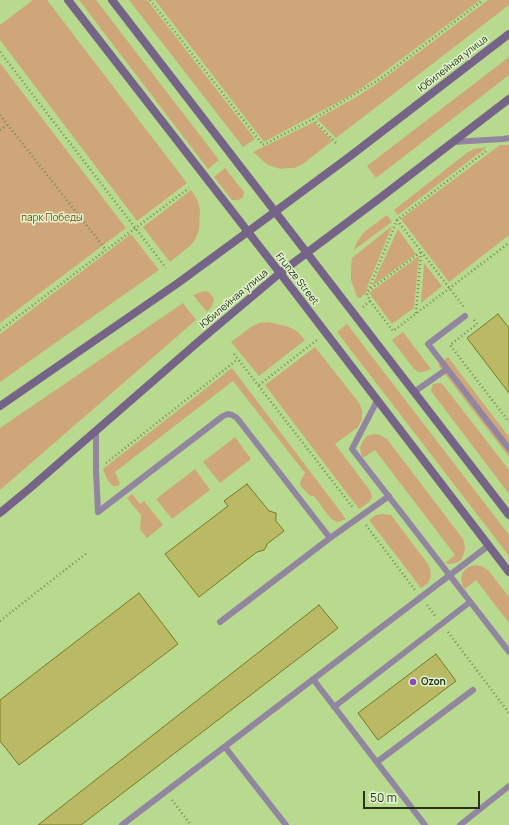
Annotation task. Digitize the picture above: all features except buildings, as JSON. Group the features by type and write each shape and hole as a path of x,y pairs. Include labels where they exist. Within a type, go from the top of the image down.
{"main road":[{"name":"Frunze Street","path":"68,0 280,273 509,572"},
{"path":"112,0 509,515"},
{"name":"Юбилейная улица","path":"0,406 178,283 349,157 509,34"},
{"name":"Юбилейная улица","path":"0,513 280,273 509,99"}],"lane":[{"path":"453,142 506,138"},
{"path":"466,314 428,344 509,449"},
{"path":"414,392 447,369"},
{"path":"377,401 352,449 509,652"},
{"path":"96,432 98,512 222,416 228,414 236,418 330,538"},
{"path":"220,622 330,538 389,496"},
{"path":"122,825 488,546"},
{"path":"334,707 470,602"},
{"path":"313,679 425,825"},
{"path":"376,762 473,690"},
{"path":"225,747 286,825"},
{"path":"460,825 509,786"}],"path":[{"path":"150,0 263,145 313,119 380,79 483,0"},
{"path":"0,52 166,268"},
{"path":"0,116 106,250"},
{"path":"313,119 336,142"},
{"path":"0,130 7,124"},
{"path":"506,138 397,220 367,294 370,301 394,331 509,242"},
{"path":"0,330 189,188"},
{"path":"397,220 450,288 466,314"},
{"path":"368,291 421,252"},
{"path":"416,314 421,252"},
{"path":"354,313 370,301"},
{"path":"473,318 477,324 450,346 509,422"},
{"path":"259,385 313,343"},
{"path":"234,354 509,713"},
{"path":"96,471 238,359"},
{"path":"0,621 88,552"},
{"path":"169,796 191,825"}],"green space":[{"path":"33,0 47,0 187,183 137,221 0,40 0,25"},
{"path":"79,0 96,0 219,160 208,169"},
{"path":"129,0 147,0 255,139 243,147"},
{"path":"155,0 480,0 353,94 264,142"},
{"path":"488,0 509,0 509,5 336,138 317,119 358,96 382,80"},
{"path":"509,57 509,75 376,178 367,166"},
{"name":"парк Победы","path":"0,63 126,228 0,323"},
{"path":"314,122 332,141 303,164 294,168 281,169 268,165 253,152"},
{"path":"500,145 509,145 509,235 449,282 401,219"},
{"path":"487,147 398,215 394,210 468,152 474,149"},
{"path":"225,168 244,192 241,199 232,200 214,177"},
{"path":"191,190 197,199 200,209 199,230 195,240 190,246 170,262 143,227"},
{"path":"387,215 392,222 354,250 363,233"},
{"path":"392,226 366,293 360,298 357,297 351,280 352,258"},
{"path":"398,229 416,254 372,286"},
{"path":"131,234 159,270 0,382 0,334"},
{"path":"419,256 414,308 392,324 369,293"},
{"path":"424,263 442,286 421,303"},
{"path":"206,291 210,293 214,299 212,306 207,312 193,295"},
{"path":"183,303 196,320 0,490 0,428"},
{"path":"269,322 289,327 298,332 305,340 259,376 231,342 251,327 259,323"},
{"path":"347,324 509,535 509,556 337,332"},
{"path":"403,332 431,369 419,372 414,369 392,340"},
{"path":"315,347 360,404 362,411 362,419 358,427 335,444 371,492 372,498 359,509 265,385"},
{"path":"448,357 509,437 509,457 438,365"},
{"path":"232,368 346,519 337,522 331,519 314,496 308,494 301,486 301,480 305,473 233,381 115,472 120,483 119,485 113,486 110,483 103,469"},
{"path":"441,383 444,386 509,470 509,494 431,391 433,384"},
{"path":"374,434 380,435 387,439 463,539 465,547 461,560 456,563 445,563 455,555 375,450 363,458 360,448 362,442 367,436"},
{"path":"235,437 251,459 220,483 203,462"},
{"path":"195,469 210,490 172,519 156,499"},
{"path":"132,494 140,504 144,501 163,525 147,538 140,530 141,515 127,498"},
{"path":"376,515 391,515 428,564 431,576 428,583 421,588 369,520"},
{"path":"475,565 481,566 488,570 509,597 509,623 476,580 465,589 462,585 461,578 463,572 468,567"}],"place":[{"name":"Ozon","path":"413,682"}]}
